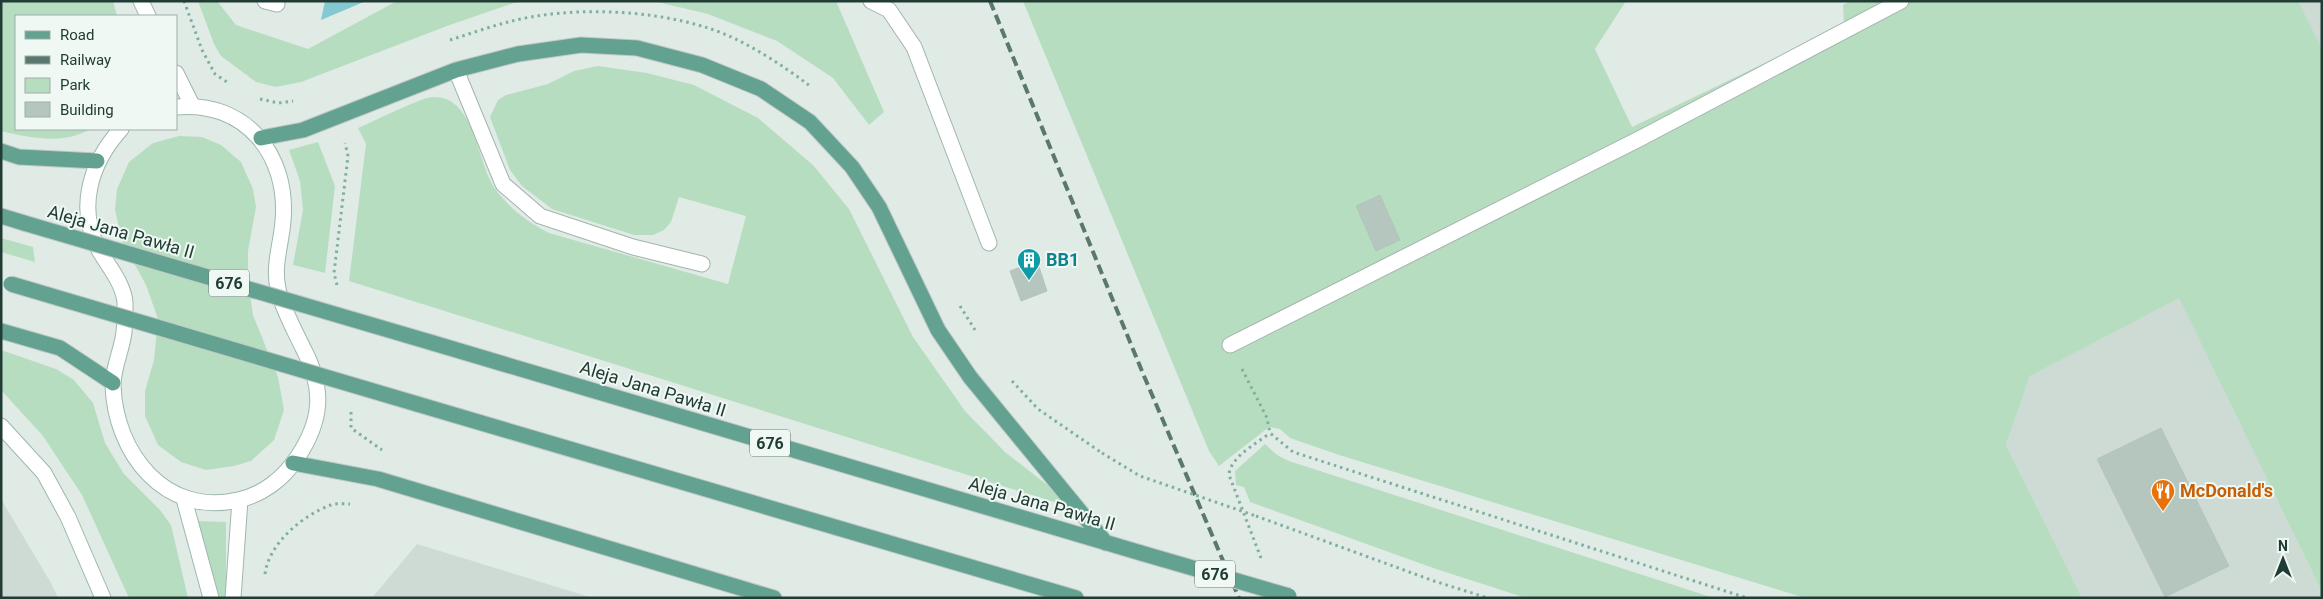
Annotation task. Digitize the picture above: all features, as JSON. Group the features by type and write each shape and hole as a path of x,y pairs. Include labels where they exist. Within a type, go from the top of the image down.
{"main road":[{"path":"261,138 303,130 456,70 518,54 581,45 637,48 702,65 761,89 810,122 852,167 879,207 938,330 970,378 1106,543"},
{"path":"1,152 19,156 97,161"},
{"name":"Aleja Jana Pawła II","path":"1,216 1292,597"},
{"path":"6,283 1076,598"},
{"path":"1,331 60,348 113,383"},
{"path":"294,463 378,479 774,598"}],"street":[{"path":"871,1 889,10 914,47 989,243"},
{"path":"1230,345 1641,138 1901,1"},
{"path":"456,70 503,184 540,216 633,247 702,264"},
{"path":"178,77 192,105"},
{"path":"120,130 97,161 90,182 87,204 90,226 98,248 116,276 125,299 124,332 113,383 117,419 130,452 153,480 184,499 203,503 223,503 240,500 257,494 268,487 294,463 310,438 318,409 316,379 290,323 279,290 276,262 283,221 283,198 278,167 261,138 238,120 216,110 192,105 178,106"},
{"path":"1,426 44,473 68,517 103,598"},
{"path":"184,499 211,598"},
{"path":"232,598 240,500"}],"path":[{"path":"184,1 202,50 215,74 231,85"},
{"path":"442,43 510,21 579,11 643,14 708,28 773,59 816,90"},
{"path":"257,98 266,102 279,103 302,98"},
{"path":"958,304 978,335"},
{"path":"1230,345 1267,418 1270,433 1293,452 1747,598"},
{"path":"1012,380 1038,409 1102,453 1140,476 1434,581 1488,598"},
{"path":"1262,563 1229,475 1229,469 1233,462 1270,433"},
{"path":"264,579 266,569 277,545 295,527 315,512 333,504 353,504"}],"shaded area":[{"path":"2297,1 2322,1 2322,51"},
{"path":"2179,297 2322,592 2322,598 2082,598 2006,445 2030,376"},
{"path":"1,499 51,583 58,598 1,598"},
{"path":"417,544 593,598 372,598"}],"green space":[{"path":"1,1 113,1 117,15 15,15 15,130 88,130 80,134 58,139 35,138 1,131"},
{"path":"198,1 217,1 236,25 308,49 397,1 528,1 514,3 447,26 301,82 276,87 256,82 221,56 214,44"},
{"path":"653,1 836,1 884,112 869,125 833,78 777,41 708,14"},
{"path":"1023,1 1626,1 1595,49 1632,127 1844,25 1843,5 1850,1 2298,1 2322,49 2322,592 2179,298 2030,376 2006,445 2082,598 1805,598 1339,455 1290,438 1280,429 1269,427 1219,466 1209,451"},
{"path":"598,66 647,73 694,85 758,118 813,165 849,209 913,337 965,411 1005,452 1046,484 1071,500 1067,506 349,281 366,144 358,128 408,105 433,97 447,99 458,107 473,133 496,190 513,209 534,224 549,233 728,284 746,216 679,197 671,222 664,230 653,235 634,235 552,209 522,186 510,170 490,117 498,100 506,95 548,84 574,71"},
{"path":"179,136 202,137 221,145 241,162 253,189 256,207 248,251 248,280 253,315 278,377 284,410 274,440 251,461 234,466 206,470 181,462 158,445 145,416 145,391 154,360 158,319 146,285 122,241 115,210 117,189 129,162 153,143"},
{"path":"318,142 335,186 325,273 293,265 303,210 300,181 289,150"},
{"path":"1,238 33,247 35,262 1,252"},
{"path":"1,350 56,369 74,380 93,403 105,443 124,474 160,510 171,525 188,598 129,598 82,495 43,436 1,390"},
{"path":"1265,444 1277,455 1289,461 1714,598 1526,598 1436,569 1250,502 1244,487 1236,485 1235,471"},
{"path":"198,521 226,522 226,598 216,598"}],"water":[{"path":"325,1 366,1 321,20"}],"building":[{"path":"1380,195 1400,240 1376,251 1356,206"},
{"name":"BB1","path":"1037,261 1047,291 1021,301 1010,271"},
{"name":"McDonald's","path":"2161,428 2229,566 2165,597 2097,459"}],"railway":[{"path":"990,1 1144,376 1239,598"}],"place":[{"name":"BB1","path":"1029,281"},
{"name":"McDonald's","path":"2163,512"}]}
